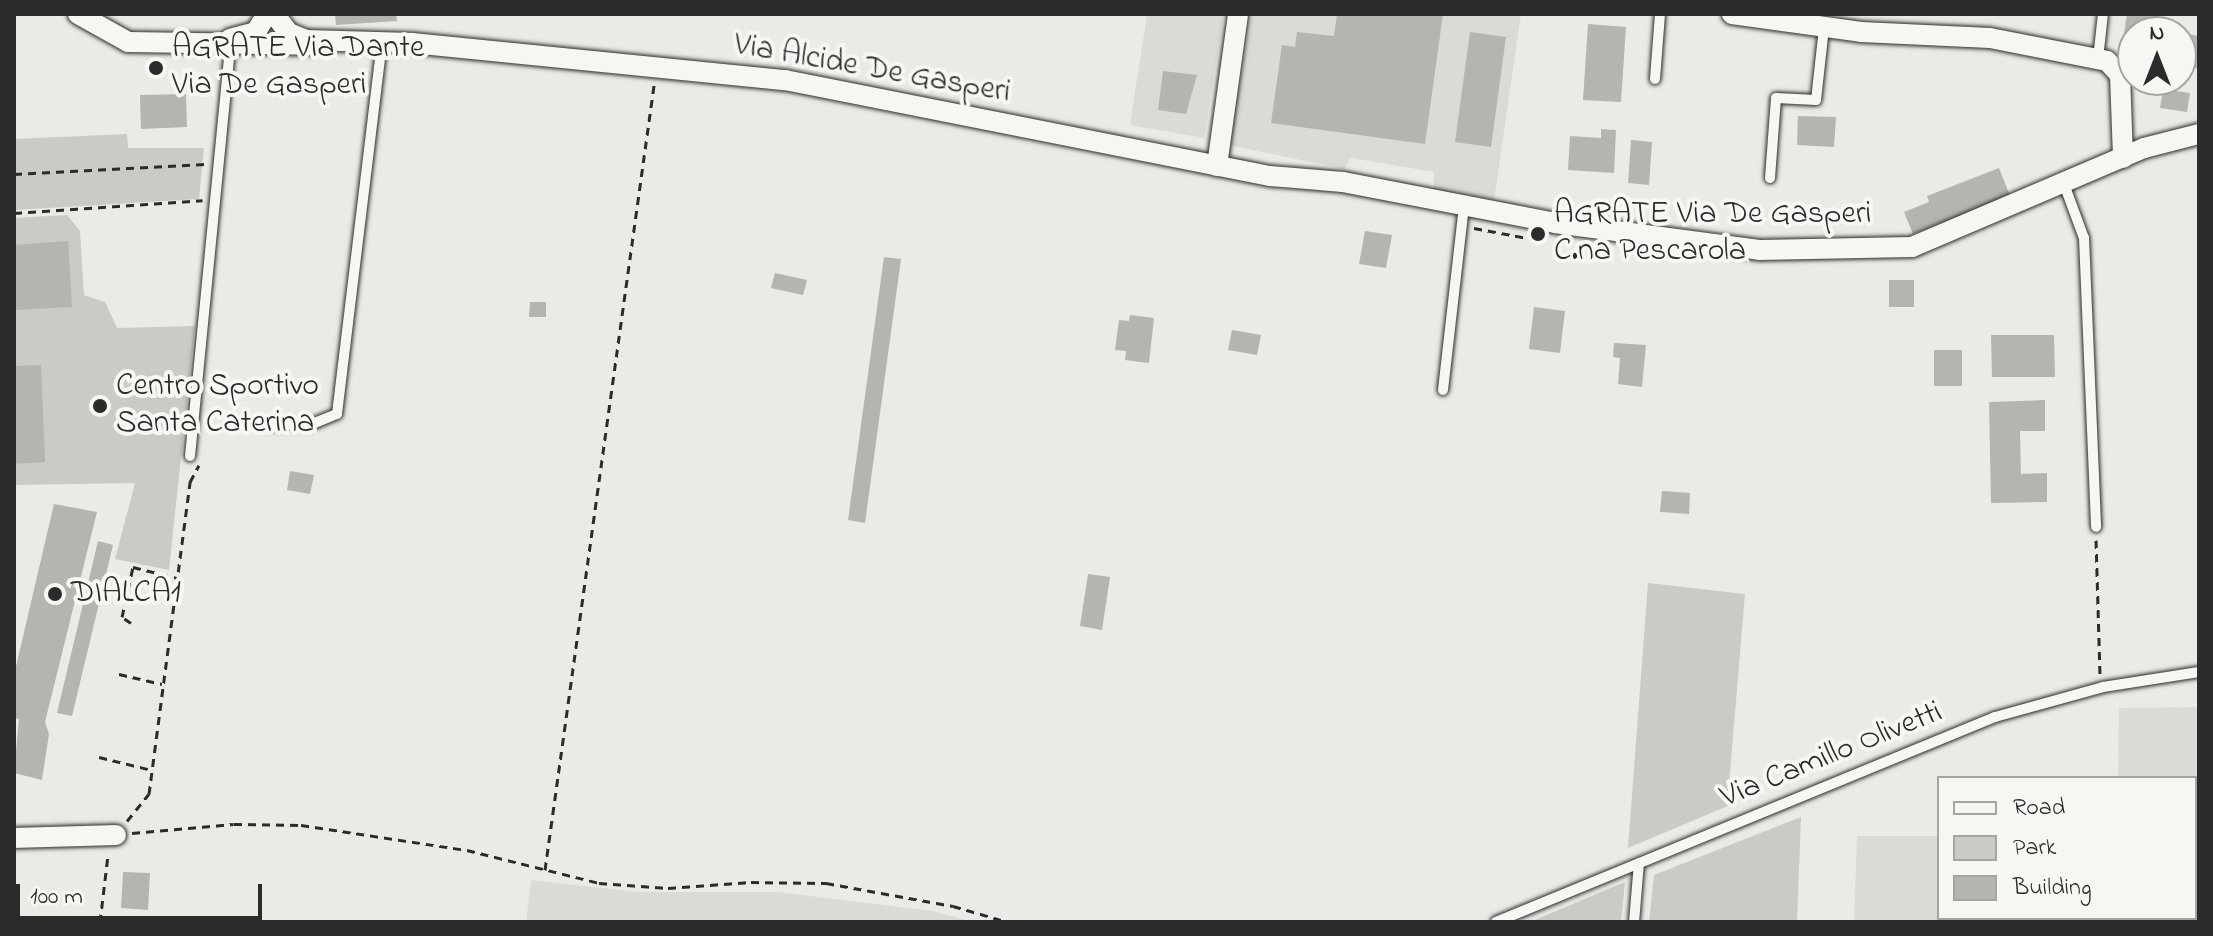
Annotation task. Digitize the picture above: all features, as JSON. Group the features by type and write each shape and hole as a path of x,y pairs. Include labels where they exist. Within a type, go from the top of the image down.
{"street":[{"path":"78,14 116,38 230,46 327,43"},
{"path":"170,43 245,37 260,29 267,14"},
{"name":"Via Alcide De Gasperi","path":"274,14 294,36 327,43 382,42 785,80 1217,166 1343,182 1464,207 1747,249 1892,250 1921,245 2123,158 2199,134"},
{"path":"1217,166 1238,14"},
{"path":"1732,14 1824,27 1990,38 2114,64 2120,75 2123,158"},
{"path":"14,838 116,835"}],"lane":[{"path":"1655,79 1660,14"},
{"path":"2098,59 2103,14"},
{"path":"1770,178 1776,98 1816,100 1824,27"},
{"path":"271,425 312,424 337,414 382,42"},
{"path":"196,454 214,198 230,46"},
{"path":"2064,184 2084,238 2096,527"},
{"path":"1443,390 1464,207"},
{"name":"Via Camillo Olivetti","path":"1496,922 1995,717 2103,687 2199,672"},
{"path":"1634,922 1639,863"}],"path":[{"path":"545,870 655,81"},
{"path":"14,174 218,165"},
{"path":"14,213 214,198"},
{"path":"100,922 103,866 116,835 149,794 196,454"},
{"path":"2096,527 2098,667 2103,687"},
{"path":"131,623 122,617 133,567 177,578"},
{"path":"119,674 163,684"},
{"path":"99,757 152,770"},
{"path":"116,835 234,824 301,825 467,850 599,883 668,888 826,883 1008,922"}],"shaded area":[{"path":"1147,14 1224,14 1204,138 1130,125"},
{"path":"1252,14 1521,14 1494,200 1434,189 1434,172 1351,158 1344,169 1229,145"},
{"path":"2199,707 2199,922 1854,922 1857,836 1937,836 1937,920 2197,920 2197,776 2118,776 2119,708"},
{"path":"531,880 637,892 777,892 932,911 974,922 526,922"}],"green space":[{"path":"127,134 128,148 204,148 199,199 14,210 14,139"},
{"name":"Centro Sportivo Santa Caterina","path":"67,215 80,231 84,295 105,302 117,328 195,326 169,570 115,559 135,483 14,485 14,218"},
{"path":"1648,583 1745,594 1729,784 1737,802 1628,848"},
{"path":"1801,817 1797,922 1649,922 1654,875"},
{"path":"1625,882 1621,922 1530,922"}],"building":[{"path":"335,14 396,14 397,21 336,25"},
{"path":"1337,14 1443,14 1425,144 1271,123 1282,45 1295,47 1297,32 1334,36"},
{"path":"2127,14 2159,14 2159,16"},
{"path":"1588,24 1626,27 1621,102 1583,100"},
{"path":"1470,32 1506,37 1491,147 1455,142"},
{"path":"2197,36 2199,36 2197,69"},
{"path":"1163,71 1197,75 1186,114 1158,110"},
{"path":"186,94 187,127 141,129 140,95"},
{"path":"2162,96 2190,96 2187,112 2160,108"},
{"path":"1798,116 1836,117 1834,147 1797,145"},
{"path":"1601,129 1616,130 1614,173 1568,170 1570,136 1601,138"},
{"path":"1631,140 1652,142 1649,185 1628,183"},
{"path":"1999,168 2010,196 1913,234 1904,212 1929,202 1927,196"},
{"path":"1365,231 1392,235 1386,268 1359,264"},
{"path":"68,241 72,307 14,310 14,245"},
{"path":"884,257 901,259 865,523 848,520"},
{"path":"775,273 807,280 803,295 771,288"},
{"path":"1889,280 1914,280 1914,307 1889,307"},
{"path":"530,302 546,302 546,317 529,317"},
{"path":"1534,307 1565,311 1560,353 1529,349"},
{"path":"1130,315 1154,318 1149,363 1125,360 1126,351 1115,350 1119,320 1129,321"},
{"path":"1232,330 1261,335 1257,355 1228,350"},
{"path":"1991,335 2054,335 2055,377 1992,377"},
{"path":"1614,343 1646,345 1642,387 1618,384 1620,358 1613,357"},
{"path":"1934,350 1962,350 1962,386 1934,386"},
{"path":"41,365 45,462 14,464 14,366"},
{"path":"2045,400 2045,431 2020,431 2021,474 2047,473 2047,502 1991,503 1989,402"},
{"path":"290,471 314,475 310,494 287,490"},
{"path":"1662,491 1690,493 1689,514 1660,512"},
{"name":"DIALCA1","path":"54,504 97,512 45,722 49,734 42,780 14,773 19,719 14,718 14,675"},
{"path":"98,541 113,545 72,716 57,713"},
{"path":"1088,574 1110,577 1102,630 1080,626"},
{"path":"123,872 150,873 148,910 121,908"},
{"path":"2199,910 2199,922 2142,920 2197,920"}],"place":[{"name":"AGRATE Via Dante Via De Gasperi","path":"156,68"},
{"name":"AGRATE Via De Gasperi C.na Pescarola","path":"1538,234"},
{"name":"Centro Sportivo Santa Caterina","path":"100,406"},
{"name":"DIALCA1","path":"55,594"}]}
